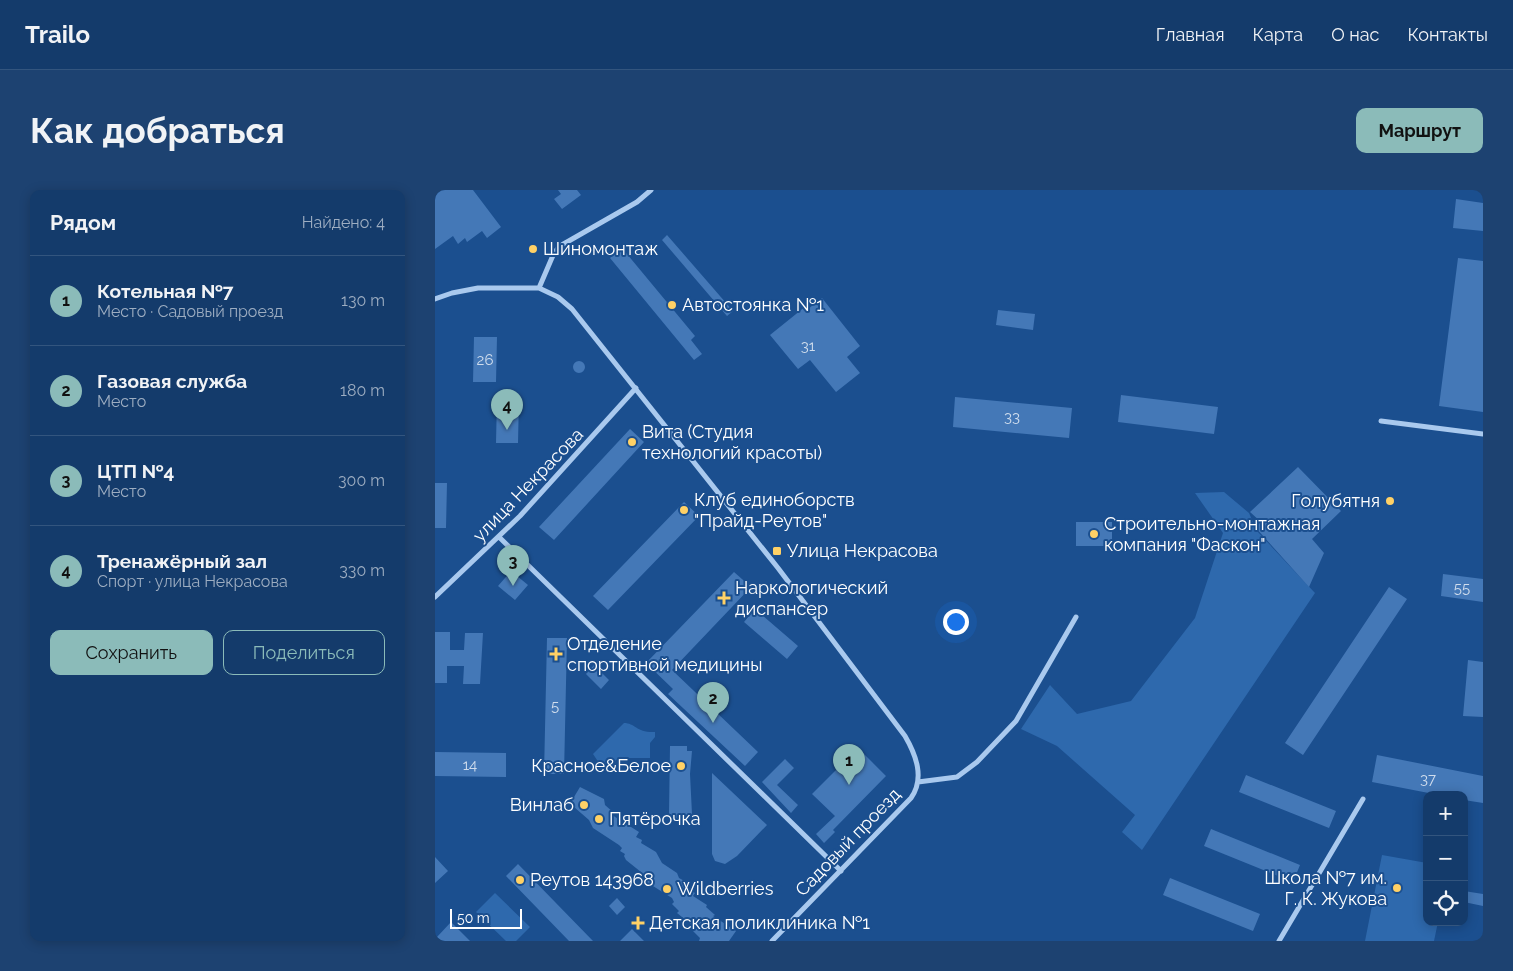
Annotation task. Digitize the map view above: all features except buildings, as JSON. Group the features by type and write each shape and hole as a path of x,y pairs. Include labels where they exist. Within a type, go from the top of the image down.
{"street":[{"path":"539,288 554,253 560,246 637,202 651,190"},
{"path":"435,299 452,293 478,288 539,288 558,297 572,310 778,568 905,736 914,752 918,782"},
{"name":"улица Некрасова","path":"435,597 520,516 636,388"},
{"path":"1381,420 1483,434"},
{"path":"499,537 841,871"},
{"name":"Садовый проезд","path":"772,941 911,798 917,790 918,782 957,777 977,762 1016,721 1077,617"},
{"path":"1279,941 1363,799"}],"shaded area":[{"path":"1224,492 1249,513 1257,531 1315,593 1142,850 1122,832 1135,815 1057,746 1021,729 1050,685 1077,714 1131,701 1195,618 1223,533 1195,493"},
{"path":"624,723 628,723 640,730 655,732 655,737 650,743 650,758 619,758 603,769 593,754"},
{"name":"Школа №7 им. Г. К. Жукова","path":"1382,855 1423,862 1423,926 1437,926 1434,941 1365,941"},
{"path":"495,893 530,927 516,941 506,941 476,912"}],"place":[{"name":"Шиномонтаж","path":"533,249"},
{"name":"Автостоянка №1","path":"672,305"},
{"name":"Тренажёрный зал","path":"507,430"},
{"name":"Вита (Студия технологий красоты)","path":"632,442"},
{"name":"Голубятня","path":"1390,501"},
{"name":"Клуб единоборств \"Прайд-Реутов\"","path":"684,510"},
{"name":"Строительно-монтажная компания \"Фаскон\"","path":"1094,534"},
{"name":"Улица Некрасова","path":"777,551"},
{"name":"ЦТП №4","path":"513,586"},
{"name":"Наркологический диспансер","path":"724,598"},
{"name":"Отделение спортивной медицины","path":"556,654"},
{"name":"Газовая служба","path":"713,723"},
{"name":"Красное&Белое","path":"681,766"},
{"name":"Котельная №7","path":"849,785"},
{"name":"Винлаб","path":"584,805"},
{"name":"Пятёрочка","path":"599,819"},
{"name":"Реутов 143968","path":"520,880"},
{"name":"Школа №7 им. Г. К. Жукова","path":"1397,888"},
{"name":"Wildberries","path":"667,889"},
{"name":"Детская поликлиника №1","path":"638,923"}]}
